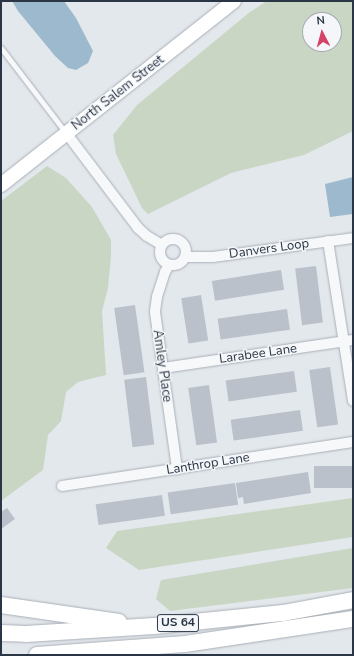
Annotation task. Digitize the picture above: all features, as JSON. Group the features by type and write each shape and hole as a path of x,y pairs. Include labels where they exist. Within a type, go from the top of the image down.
{"highway":[{"name":"US 64","path":"1,633 26,634 154,626 283,613 353,600"},
{"path":"1,604 154,626"},
{"name":"US 64","path":"37,655 185,644 353,619"},
{"path":"106,655 131,648"}],"main road":[{"name":"North Salem Street","path":"1,185 234,1"}],"street":[{"path":"67,134 138,228 162,245"},
{"name":"Danvers Loop","path":"185,257 213,257 353,238"},
{"path":"170,239 178,240 184,245 185,257 180,263 169,264 162,260 160,255 162,245 170,239"},
{"path":"328,241 349,341 353,401"},
{"name":"Amley Place","path":"169,264 164,272 157,297 156,312 176,469"},
{"name":"Larabee Lane","path":"163,368 349,341"},
{"name":"Lanthrop Lane","path":"62,486 353,442"}],"lane":[{"path":"1,48 67,134"}],"green space":[{"path":"267,1 353,1 353,131 304,155 231,173 148,214 142,208 116,154 113,135 137,105 250,12"},
{"path":"47,166 66,178 92,207 111,240 108,288 102,311 106,375 78,382 66,392 61,421 48,435 43,470 1,501 1,201"},
{"path":"353,498 353,537 139,570 106,548 117,531"},
{"path":"353,548 353,588 170,611 156,599 161,580"}],"water":[{"path":"12,1 64,1 76,18 93,51 88,63 76,70 68,68 55,56 18,11"},
{"path":"353,177 353,214 330,217 325,184"}],"building":[{"path":"316,266 323,323 302,325 295,269"},
{"path":"281,270 284,290 215,301 212,281"},
{"path":"201,295 208,340 188,344 181,298"},
{"path":"135,305 144,372 124,375 114,308"},
{"path":"287,309 290,330 221,340 218,319"},
{"path":"330,367 338,424 317,427 309,370"},
{"path":"294,371 297,392 229,401 226,381"},
{"path":"146,377 154,444 132,447 124,380"},
{"path":"209,385 217,442 196,445 188,388"},
{"path":"300,410 303,431 234,441 231,420"},
{"path":"314,466 353,466 353,488 314,488"},
{"path":"308,472 311,493 244,504 243,497 238,498 236,483"},
{"path":"235,483 238,505 171,514 168,492"},
{"path":"162,495 165,516 99,525 96,504"},
{"path":"7,508 15,519 1,529 1,512"}]}
